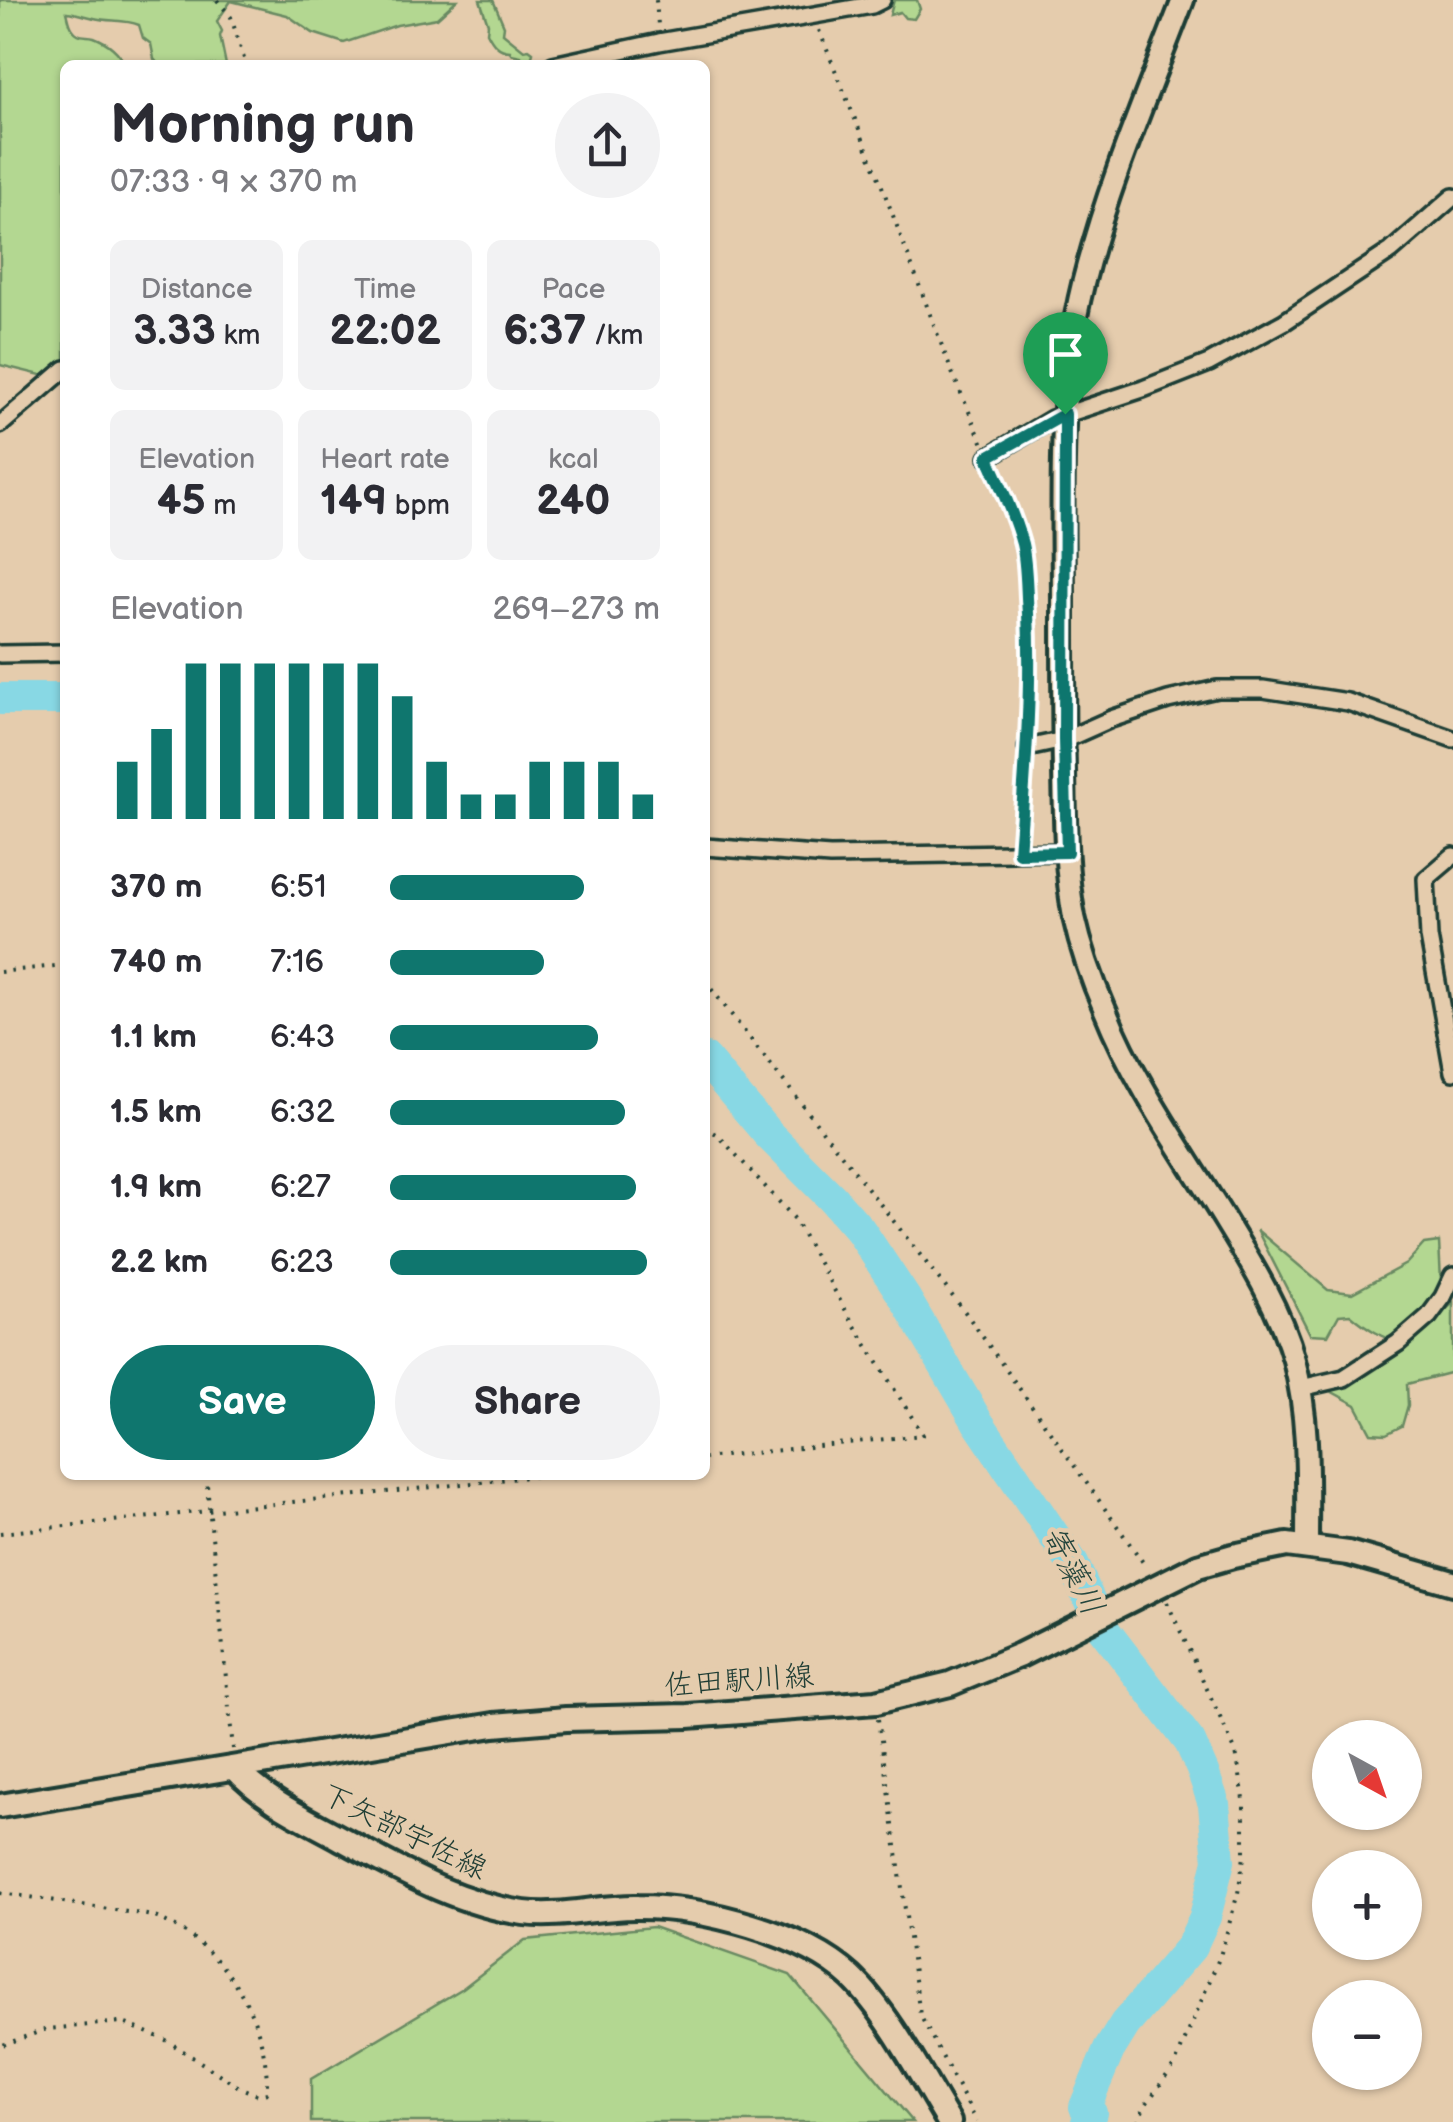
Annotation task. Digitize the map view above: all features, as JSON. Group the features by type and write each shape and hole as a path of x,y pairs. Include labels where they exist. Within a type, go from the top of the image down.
{"main road":[{"name":"佐田駅川線","path":"0,1806 454,1730 566,1719 688,1716 876,1702 950,1684 1198,1566 1287,1545 1378,1560 1453,1583"},
{"name":"下矢部宇佐線","path":"235,1768 253,1788 276,1804 465,1900 525,1913 638,1907 698,1913 767,1931 814,1952 851,1977 879,2010 949,2122"}],"street":[{"path":"576,60 872,6 882,0"},
{"path":"1183,0 1098,229 1070,356 1065,414 1067,852 1074,918 1107,1016 1166,1125 1255,1269 1293,1356 1306,1426 1308,1546"},
{"path":"988,457 1065,414 1209,363 1269,330 1391,251 1453,197"},
{"path":"0,425 60,374"},
{"path":"0,654 60,653"},
{"path":"1027,748 1064,740 1168,700 1216,689 1263,689 1348,702 1453,738"},
{"path":"710,847 830,856 1067,852"},
{"path":"1453,856 1426,879 1429,937 1453,1072"},
{"path":"1301,1388 1344,1378 1398,1343 1429,1316 1453,1276"}],"path":[{"path":"217,0 231,17 244,60"},
{"path":"656,0 659,42"},
{"path":"813,17 1023,548 1030,651 1019,853"},
{"path":"0,972 60,966"},
{"path":"710,986 964,1312 1155,1587 1236,1752 1244,1799 1244,1857 1238,1893 1220,1956 1175,2064 1138,2122"},
{"path":"710,1131 792,1217 923,1435 710,1457"},
{"path":"207,1480 235,1768"},
{"path":"0,1532 500,1480"},
{"path":"876,1702 920,2015 977,2122"},
{"path":"0,1893 156,1917 190,1934 223,1966 251,2009 268,2070 267,2092 258,2095 239,2087 166,2040 121,2022 46,2029 0,2046"}],"green space":[{"path":"0,0 457,0 437,18 397,25 344,43 313,33 287,15 231,1 217,21 225,60 155,60 151,44 143,38 139,25 67,12 75,32 108,45 122,60 60,60 60,380 0,365"},
{"path":"480,0 493,0 503,33 524,50 533,52 531,60 522,60 493,42 487,32"},
{"path":"894,0 917,0 920,9 914,19 905,18 900,12 890,15"},
{"path":"1257,1230 1328,1290 1352,1293 1406,1264 1424,1244 1439,1242 1441,1281 1416,1337 1453,1303 1453,1372 1407,1384 1408,1405 1402,1426 1386,1434 1371,1433 1356,1405 1325,1388 1404,1343 1376,1332 1350,1314 1339,1315 1328,1335 1310,1334"},
{"path":"653,1927 790,1975 913,2122 311,2122 311,2079 463,1988 525,1940"}],"waterway":[{"name":"寄藻川","path":"0,699 60,699"},
{"name":"寄藻川","path":"710,1065 768,1134 860,1230 977,1421 1073,1564 1101,1626 1190,1742 1203,1772 1214,1804 1219,1861 1205,1917 1191,1947 1125,2024 1109,2050 1085,2107 1091,2113 1087,2122"}],"route":[{"path":"1065,414 1067,852 1019,853 1030,651 1023,548 988,457 1065,414"}]}
